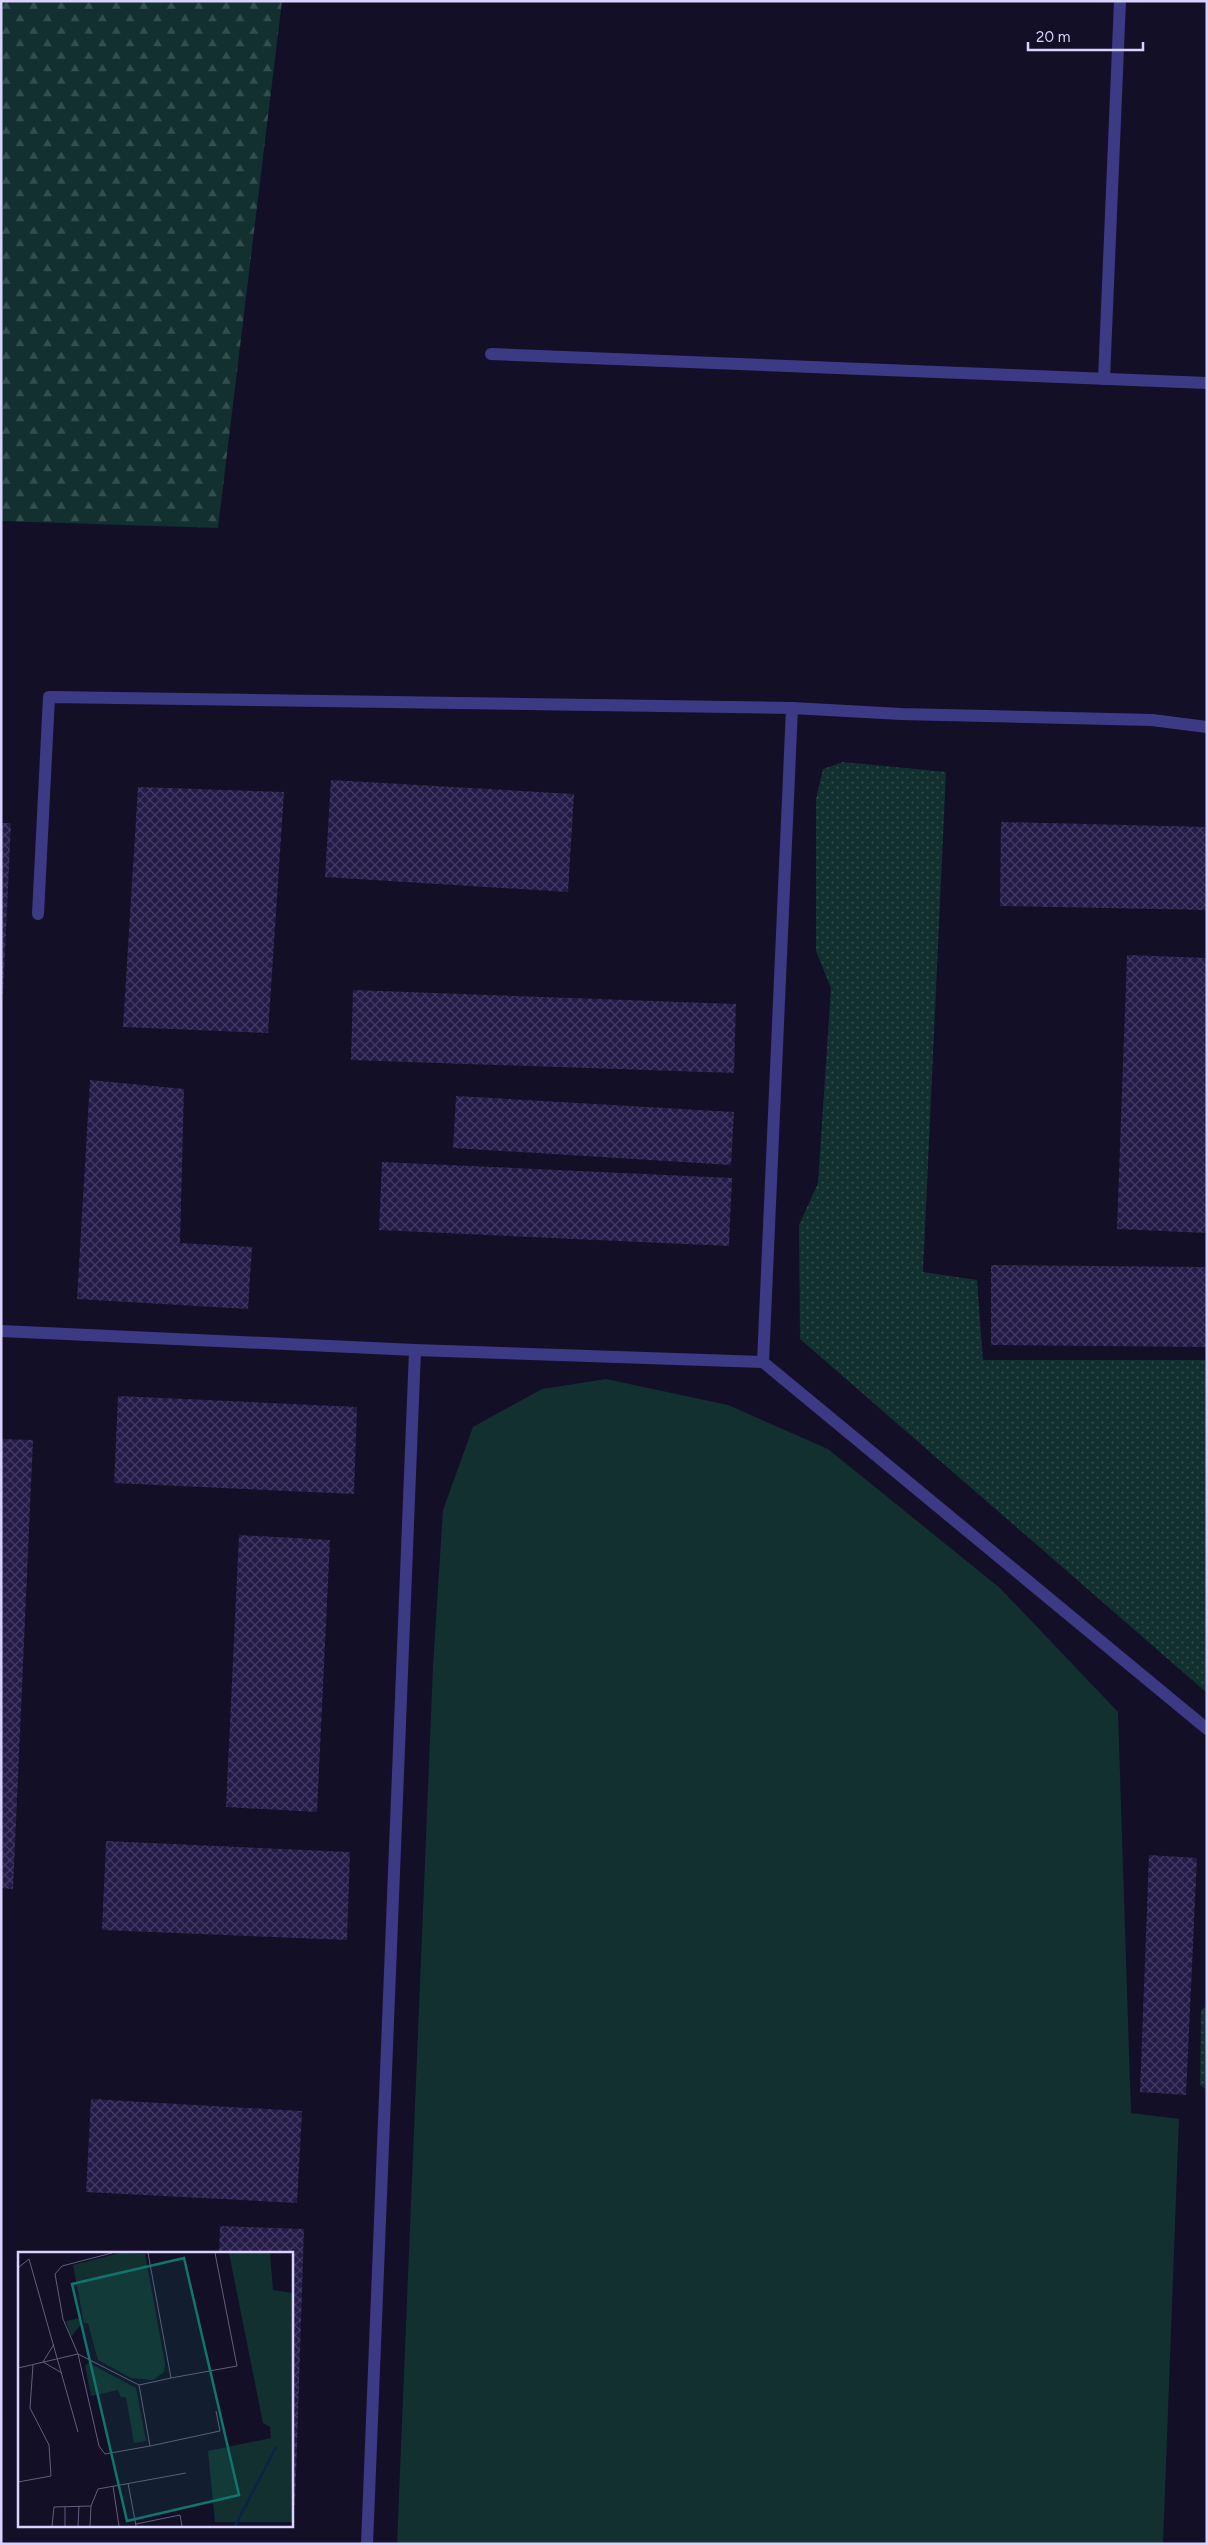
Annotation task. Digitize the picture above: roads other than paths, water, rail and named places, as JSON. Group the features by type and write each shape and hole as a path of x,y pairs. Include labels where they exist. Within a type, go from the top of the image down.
{"lane":[{"path":"1104,379 1120,1"},
{"path":"491,354 1207,383"},
{"path":"38,914 49,697 792,708 901,714 1152,720 1207,727"},
{"path":"763,1362 792,708"},
{"path":"1,1330 415,1350 763,1362 1207,1729"},
{"path":"367,2544 415,1350"}]}
